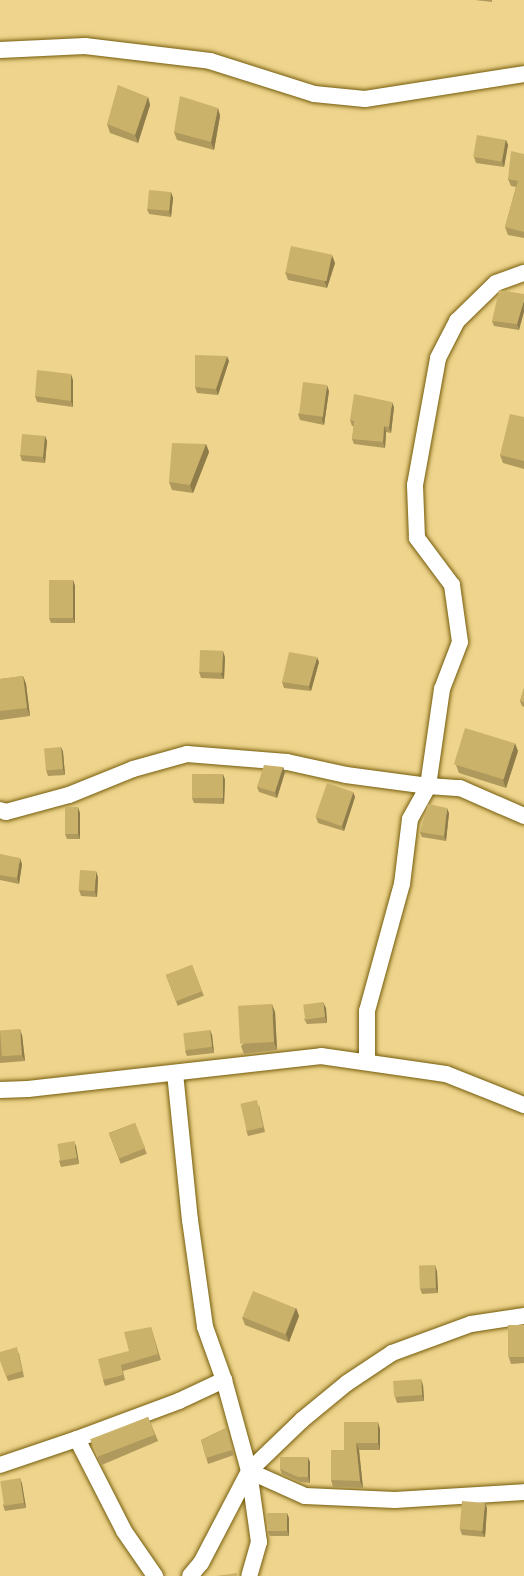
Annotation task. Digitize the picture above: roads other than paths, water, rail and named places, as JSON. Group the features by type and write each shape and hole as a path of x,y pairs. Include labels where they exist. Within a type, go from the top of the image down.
{"street":[{"path":"0,50 85,46 210,61 314,94 365,99 524,74"},
{"path":"367,1062 367,1011 402,885 410,819 428,786 442,689 459,642 452,585 417,538 415,485 438,358 457,321 496,283 524,273"},
{"path":"0,810 6,812 69,795 133,770 187,754 286,762 346,774 428,786 460,788 524,816"},
{"path":"0,1090 28,1089 321,1056 446,1074 524,1105"},
{"path":"175,1073 198,1286 208,1336 224,1380 249,1471 259,1542 249,1576"},
{"path":"190,1576 201,1563 249,1471 338,1390 392,1353 471,1324 524,1316"},
{"path":"0,1465 178,1401 224,1380"},
{"path":"76,1439 124,1531 155,1576"},
{"path":"249,1471 305,1496 395,1500 524,1492"}]}
